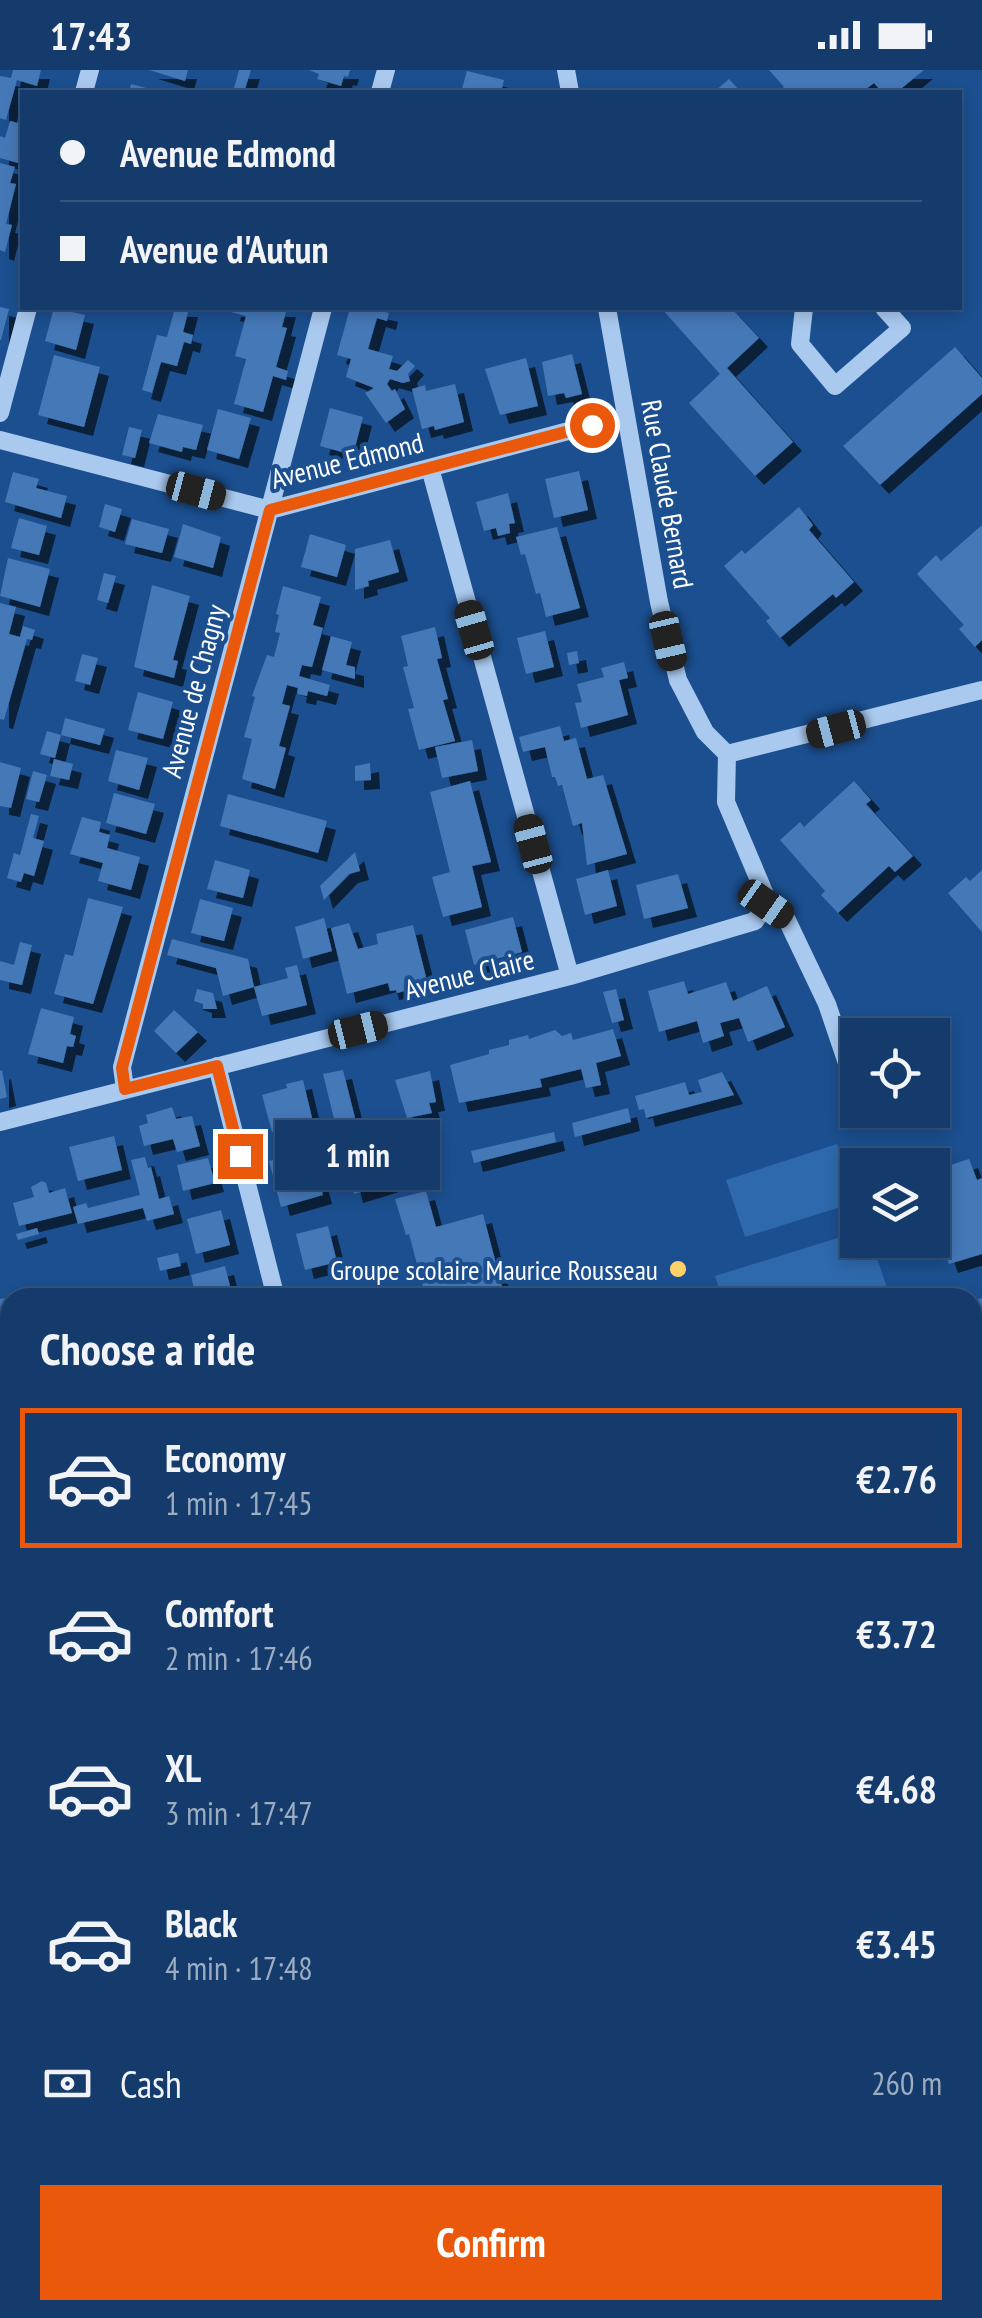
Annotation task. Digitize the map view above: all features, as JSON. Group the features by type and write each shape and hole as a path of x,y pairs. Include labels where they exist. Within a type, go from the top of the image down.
{"street":[{"path":"0,413 27,310"},
{"name":"Avenue de Chagny","path":"125,1089 122,1068 322,310"},
{"name":"Rue Claude Bernard","path":"608,310 659,602 678,680 704,732 728,754"},
{"path":"804,310 800,344 835,386 902,328 886,310"},
{"name":"Avenue Edmond","path":"0,440 270,510 592,425"},
{"path":"430,468 570,976"},
{"path":"840,1042 827,1004 786,918 766,904 726,802 728,754 982,690"},
{"name":"Avenue Claire","path":"0,1122 570,976 755,921 766,904"},
{"path":"217,1066 273,1288"}],"shaded area":[{"path":"837,1144 840,1207 745,1237 726,1180"},
{"path":"840,1237 840,1258 877,1258 887,1288 719,1288 715,1276"}],"building":[{"path":"13,70 41,70 37,86 17,80 6,120 0,118 0,76 11,78"},
{"path":"149,70 188,70 185,81"},
{"path":"239,70 251,70 245,90 234,90"},
{"path":"309,70 350,70 341,86 317,79 319,74"},
{"path":"769,70 924,70 899,90 880,90 874,83 865,90 781,90 784,87"},
{"path":"467,71 504,80 502,90 462,90"},
{"path":"729,79 739,90 716,90"},
{"path":"131,84 154,90 130,90"},
{"path":"10,121 20,124 20,163 0,158 0,136 5,138"},
{"path":"0,163 15,167 10,183 16,184 6,224 12,225 5,252 0,250"},
{"path":"0,307 9,309 1,340 0,340"},
{"path":"53,310 85,315 76,350 45,341"},
{"path":"174,310 188,310 183,332 193,335 191,344 184,342 177,366 161,362 152,393 142,390 157,335 167,337"},
{"path":"286,310 282,327 287,328 276,367 288,371 286,380 273,376 263,412 234,404 246,359 235,356 246,316 231,312"},
{"path":"349,310 389,313 387,321 377,318 368,349 393,356 389,369 397,371 408,360 415,366 408,374 410,381 390,379 387,384 392,391 395,389 405,409 386,423 365,393 374,388 346,377 351,359 337,355"},
{"path":"663,310 733,310 759,338 727,368 793,442 755,476 689,403 720,374"},
{"path":"955,347 982,378 982,394 880,485 843,446"},
{"path":"572,354 582,394 566,398 564,393 548,396 542,362"},
{"path":"54,355 100,367 84,427 38,415"},
{"path":"526,358 538,406 500,415 485,369"},
{"path":"455,384 464,422 435,430 434,426 422,429 412,389 425,385 426,391"},
{"path":"330,408 363,417 353,455 320,446"},
{"path":"218,409 251,418 239,459 207,450"},
{"path":"158,414 203,425 196,450 183,447 182,452 149,443"},
{"path":"129,427 142,430 135,458 122,455"},
{"path":"579,471 588,510 554,518 545,479"},
{"path":"13,472 39,479 36,488 67,496 61,518 5,502"},
{"path":"508,493 515,523 509,524 510,533 498,536 496,528 484,531 476,502"},
{"path":"105,504 122,509 115,532 99,527"},
{"path":"799,507 813,525 809,530 854,582 836,598 833,594 780,638 766,621 770,618 724,566 742,550 745,554"},
{"path":"19,518 47,526 39,555 11,548"},
{"path":"132,519 169,529 162,553 125,544"},
{"path":"183,524 221,537 213,568 174,557"},
{"path":"982,525 982,640 975,647 959,629 964,625 917,574 936,555 941,561"},
{"path":"557,527 580,608 546,617 516,537"},
{"path":"310,534 346,545 337,577 301,567"},
{"path":"390,540 399,572 368,581 369,586 355,590 355,549"},
{"path":"8,558 50,569 40,607 0,596"},
{"path":"104,573 116,576 108,603 97,600"},
{"path":"152,585 190,596 173,660 178,661 174,678 134,667"},
{"path":"283,586 321,597 313,625 323,628 312,667 302,665 299,676 330,685 327,696 308,691 307,696 297,694 298,688 287,685 282,704 290,706 279,746 286,748 275,789 242,779 252,739 244,737 255,697 252,696 267,655 274,657 280,633 275,632 279,615 276,614"},
{"path":"0,603 16,607 9,634 20,637 23,626 35,630 32,640 27,639 4,720 0,719"},
{"path":"435,627 442,658 437,659 448,699 443,700 455,741 419,750 408,709 414,708 403,667 408,666 401,636"},
{"path":"545,631 554,667 526,674 517,638"},
{"path":"331,636 352,642 346,665 355,667 355,679 322,670"},
{"path":"577,651 579,663 569,665 567,653"},
{"path":"82,654 98,658 90,685 75,681"},
{"path":"624,662 628,678 619,680 628,715 581,728 575,703 582,702 577,684 604,677 601,668"},
{"path":"138,692 173,702 163,739 128,730"},
{"path":"65,718 105,729 100,745 61,735"},
{"path":"560,726 564,741 576,738 587,779 603,775 627,854 587,865 582,823 573,826 562,785 558,786 552,777 545,747 523,752 519,737"},
{"path":"47,731 61,735 55,758 40,754"},
{"path":"472,740 478,771 442,778 435,747"},
{"path":"116,750 148,758 139,790 108,781"},
{"path":"54,759 73,764 69,780 50,776"},
{"path":"0,762 21,768 11,808 0,806"},
{"path":"370,763 371,780 355,781 355,766"},
{"path":"33,771 47,775 39,802 26,799"},
{"path":"470,781 491,862 472,866 482,907 443,917 432,877 450,872 430,792"},
{"path":"854,781 871,800 866,804 913,856 895,872 889,866 838,913 821,895 825,891 780,840 800,822 804,827"},
{"path":"114,793 155,804 146,834 106,823"},
{"path":"228,794 327,821 318,853 220,826"},
{"path":"31,814 39,816 33,838 44,841 34,876 24,873 21,882 7,878 14,853 20,855"},
{"path":"82,817 101,822 99,832 110,835 107,848 140,857 131,890 98,881 103,863 70,854"},
{"path":"355,852 360,871 349,874 324,900 320,886"},
{"path":"215,860 250,870 243,898 207,889"},
{"path":"608,870 617,906 585,915 576,879"},
{"path":"982,870 982,932 948,893 966,877 970,881"},
{"path":"678,874 688,908 644,919 636,885"},
{"path":"88,898 123,907 93,1004 54,994 65,954 73,956"},
{"path":"200,899 233,908 224,941 191,933"},
{"path":"513,917 522,952 474,965 465,930"},
{"path":"324,918 332,951 303,959 295,927"},
{"path":"349,923 358,949 378,944 376,934 413,925 428,985 397,993 390,991 388,983 347,994 331,928"},
{"path":"172,939 248,959 254,987 223,996 216,968 167,955"},
{"path":"20,942 32,945 22,985 0,980 0,961 14,965"},
{"path":"297,965 307,1005 262,1016 254,987 288,978 285,968"},
{"path":"684,981 688,994 726,982 733,1001 767,986 785,1027 748,1042 739,1018 720,1023 724,1036 703,1043 697,1021 659,1032 648,991"},
{"path":"197,989 213,993 217,1009 203,1009 203,1004 194,1001"},
{"path":"616,989 624,1020 612,1023 603,992"},
{"path":"41,1008 74,1017 70,1034 76,1036 73,1047 67,1046 63,1063 28,1054"},
{"path":"174,1010 198,1032 176,1053 154,1031"},
{"path":"613,1029 621,1056 596,1063 601,1085 586,1088 581,1069 540,1079 542,1087 459,1103 450,1065 489,1054 489,1050 509,1045 509,1040 528,1035 529,1039 555,1030 562,1036 571,1033 573,1040"},
{"path":"343,1070 357,1126 337,1131 323,1074"},
{"path":"0,1071 7,1097 0,1099"},
{"path":"430,1071 436,1102 429,1103 432,1113 407,1118 395,1080"},
{"path":"722,1072 734,1095 646,1118 644,1109 639,1110 635,1096 685,1082 689,1095 702,1092 698,1080"},
{"path":"303,1080 313,1122 272,1132 262,1095"},
{"path":"172,1107 176,1119 192,1116 200,1146 177,1152 173,1139 144,1146 139,1126 148,1123 146,1115"},
{"path":"628,1108 631,1122 575,1137 572,1123"},
{"path":"554,1132 556,1142 474,1163 471,1151"},
{"path":"114,1136 122,1170 78,1181 69,1147"},
{"path":"311,1150 323,1195 281,1207 269,1161"},
{"path":"404,1155 410,1177 354,1194 348,1170"},
{"path":"145,1157 159,1199 169,1196 174,1214 147,1221 143,1208 78,1224 73,1207 86,1203 88,1208 140,1195 131,1160"},
{"path":"208,1158 215,1183 183,1191 177,1165"},
{"path":"969,1159 977,1180 982,1178 982,1254 949,1264 947,1258 950,1258 950,1165"},
{"path":"42,1181 49,1193 65,1188 72,1213 19,1226 13,1203 34,1197 31,1187"},
{"path":"426,1191 436,1227 483,1214 502,1288 423,1288 395,1199"},
{"path":"221,1210 230,1245 196,1254 187,1219"},
{"path":"328,1226 337,1262 305,1270 296,1234"},
{"path":"37,1228 39,1234 18,1240 16,1234"},
{"path":"178,1253 181,1266 160,1271 157,1258"},
{"path":"225,1266 230,1288 194,1288 191,1275"}],"place":[{"name":"Groupe scolaire Maurice Rousseau","path":"678,1269"}],"route":[{"path":"240,1156 217,1066 125,1089 122,1068 270,510 592,425"}]}
